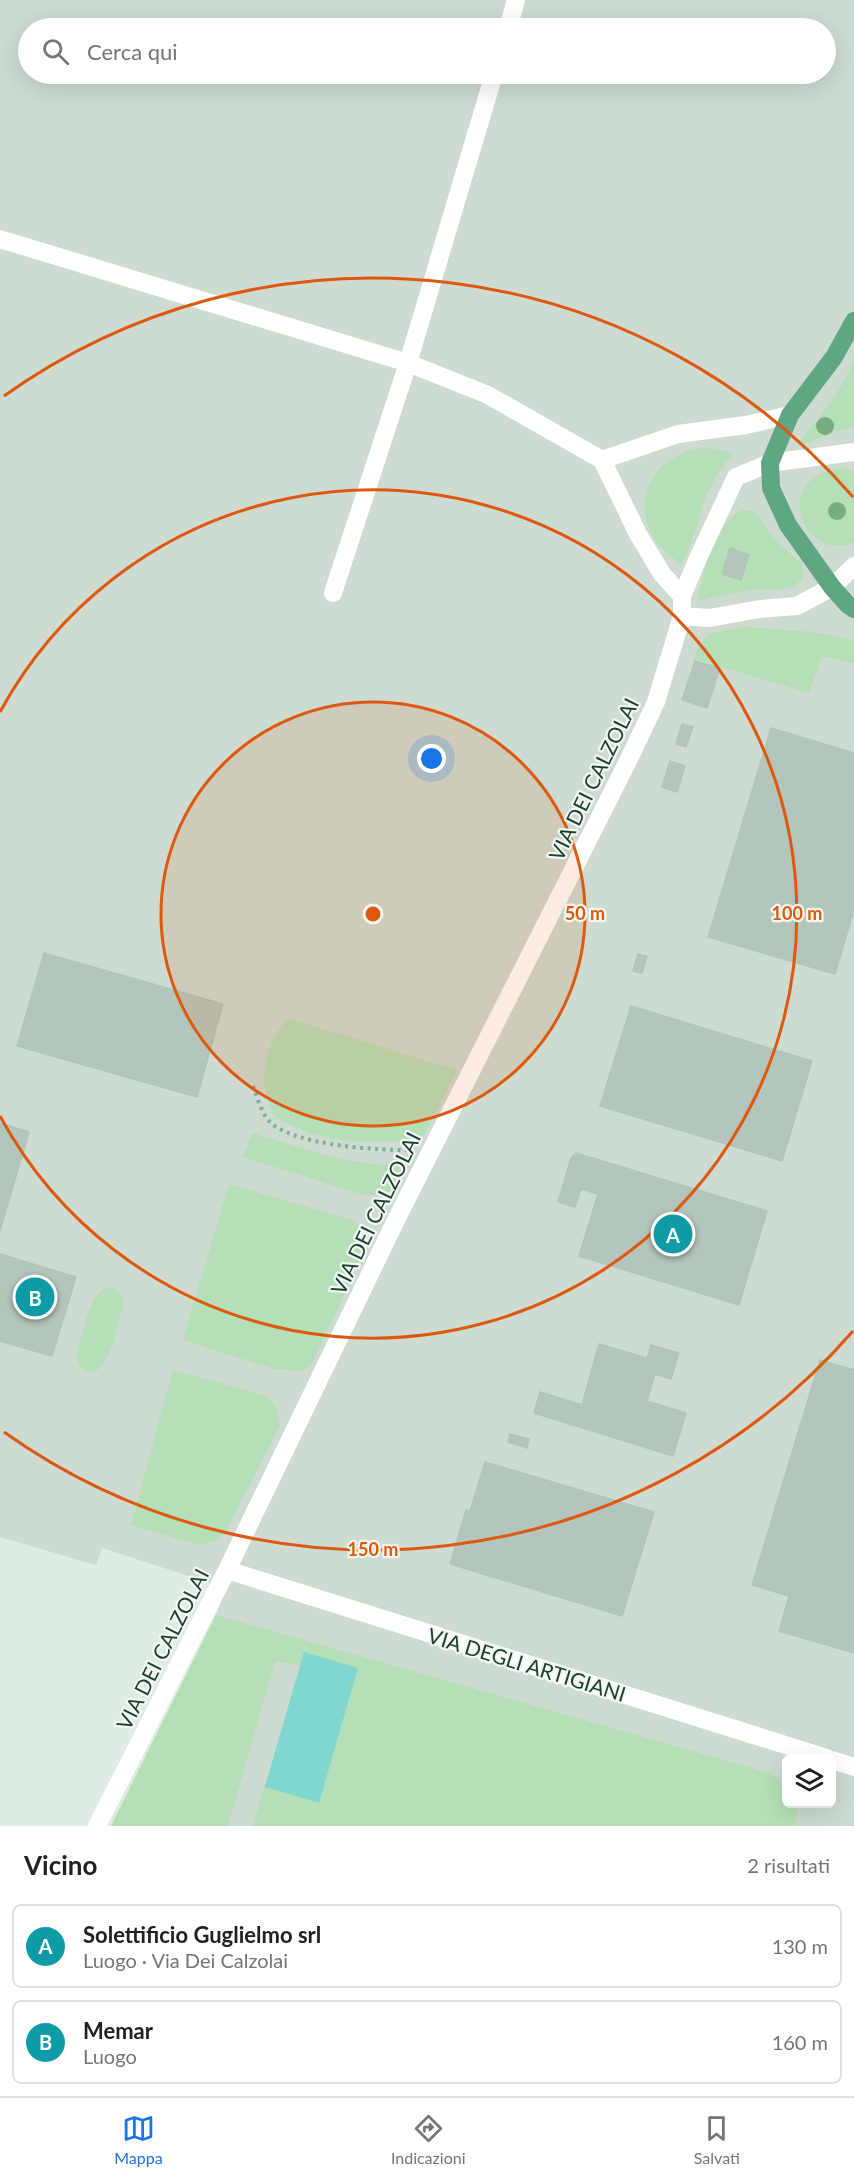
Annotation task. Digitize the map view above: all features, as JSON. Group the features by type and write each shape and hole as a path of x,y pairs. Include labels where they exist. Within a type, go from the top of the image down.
{"main road":[{"path":"854,321 834,357 790,415 770,463 771,488 788,525 832,587 854,609"}],"street":[{"path":"511,18 516,0"},
{"path":"333,593 408,363 491,84"},
{"path":"0,239 408,363 488,395 602,460 644,544 662,574 682,596 736,477 770,463 854,452"},
{"path":"602,460 678,434 746,425 790,415"},
{"path":"682,616 709,618 760,609 797,606 832,587 854,566"},
{"name":"VIA DEI CALZOLAI","path":"98,1826 227,1570 431,1150 642,732 656,702 682,616 682,596"},
{"name":"VIA DEGLI ARTIGIANI","path":"227,1570 814,1754"},
{"path":"836,1762 854,1767"}],"path":[{"path":"253,1086 268,1119 278,1127 296,1135 332,1144 376,1150 431,1150"}],"shaded area":[{"path":"0,0 854,0 854,1826 111,1826 216,1615 226,1588 102,1548 96,1565 0,1537"}],"green space":[{"path":"854,359 854,427 802,445 799,443 837,392"},
{"path":"706,447 733,453 708,491 682,564 663,550 651,532 645,514 646,496 653,479 665,464 683,453"},
{"path":"844,468 854,472 854,542 837,546 821,542 809,531 802,517 800,501 806,486 820,474"},
{"path":"744,510 755,512 778,543 800,562 803,569 802,578 796,585 778,590 754,590 701,601 698,598 700,587 707,561 718,535 725,524"},
{"path":"744,627 811,632 854,640 854,663 822,656 809,693 695,659 697,649 709,634"},
{"path":"288,1018 457,1070 423,1138 371,1142 337,1139 303,1130 276,1117 268,1101 264,1072 272,1043"},
{"path":"252,1133 348,1160 408,1165 399,1182 389,1191 376,1195 357,1193 243,1157"},
{"path":"229,1184 352,1220 363,1233 365,1249 312,1364 303,1371 274,1369 183,1340"},
{"path":"108,1287 119,1293 123,1305 108,1356 102,1365 89,1372 83,1369 77,1353 91,1305 101,1290"},
{"path":"173,1370 267,1396 275,1406 280,1425 225,1533 215,1541 200,1545 131,1525"},
{"path":"216,1615 770,1773 782,1783 782,1808 796,1808 797,1821 793,1826 253,1826 300,1666 275,1661 228,1826 111,1826"}],"water":[{"path":"304,1652 358,1668 319,1803 265,1787"}],"building":[{"path":"730,548 749,555 741,580 722,574"},
{"path":"695,661 720,668 707,708 682,700"},
{"path":"682,724 693,727 686,747 676,744"},
{"path":"771,728 854,753 854,909 835,974 708,937"},
{"path":"670,761 685,766 677,792 662,787"},
{"path":"44,953 223,1004 197,1097 17,1046"},
{"path":"638,954 647,956 642,973 633,971"},
{"path":"631,1006 812,1061 782,1161 600,1106"},
{"path":"0,1123 29,1132 0,1231"},
{"path":"576,1153 767,1211 739,1305 579,1256 598,1194 581,1189 575,1207 558,1202 571,1158"},
{"path":"0,1254 76,1277 52,1356 0,1341"},
{"path":"599,1344 647,1358 651,1345 679,1353 671,1379 655,1374 647,1401 686,1413 673,1456 534,1413 540,1392 582,1405"},
{"path":"820,1360 854,1370 854,1653 779,1631 789,1596 752,1585"},
{"path":"510,1434 529,1439 527,1448 508,1442"},
{"path":"485,1462 654,1512 622,1616 450,1564 466,1510 470,1511"}],"place":[{"name":"Solettificio Guglielmo srl","path":"673,1234"},
{"name":"Memar","path":"35,1297"}]}
